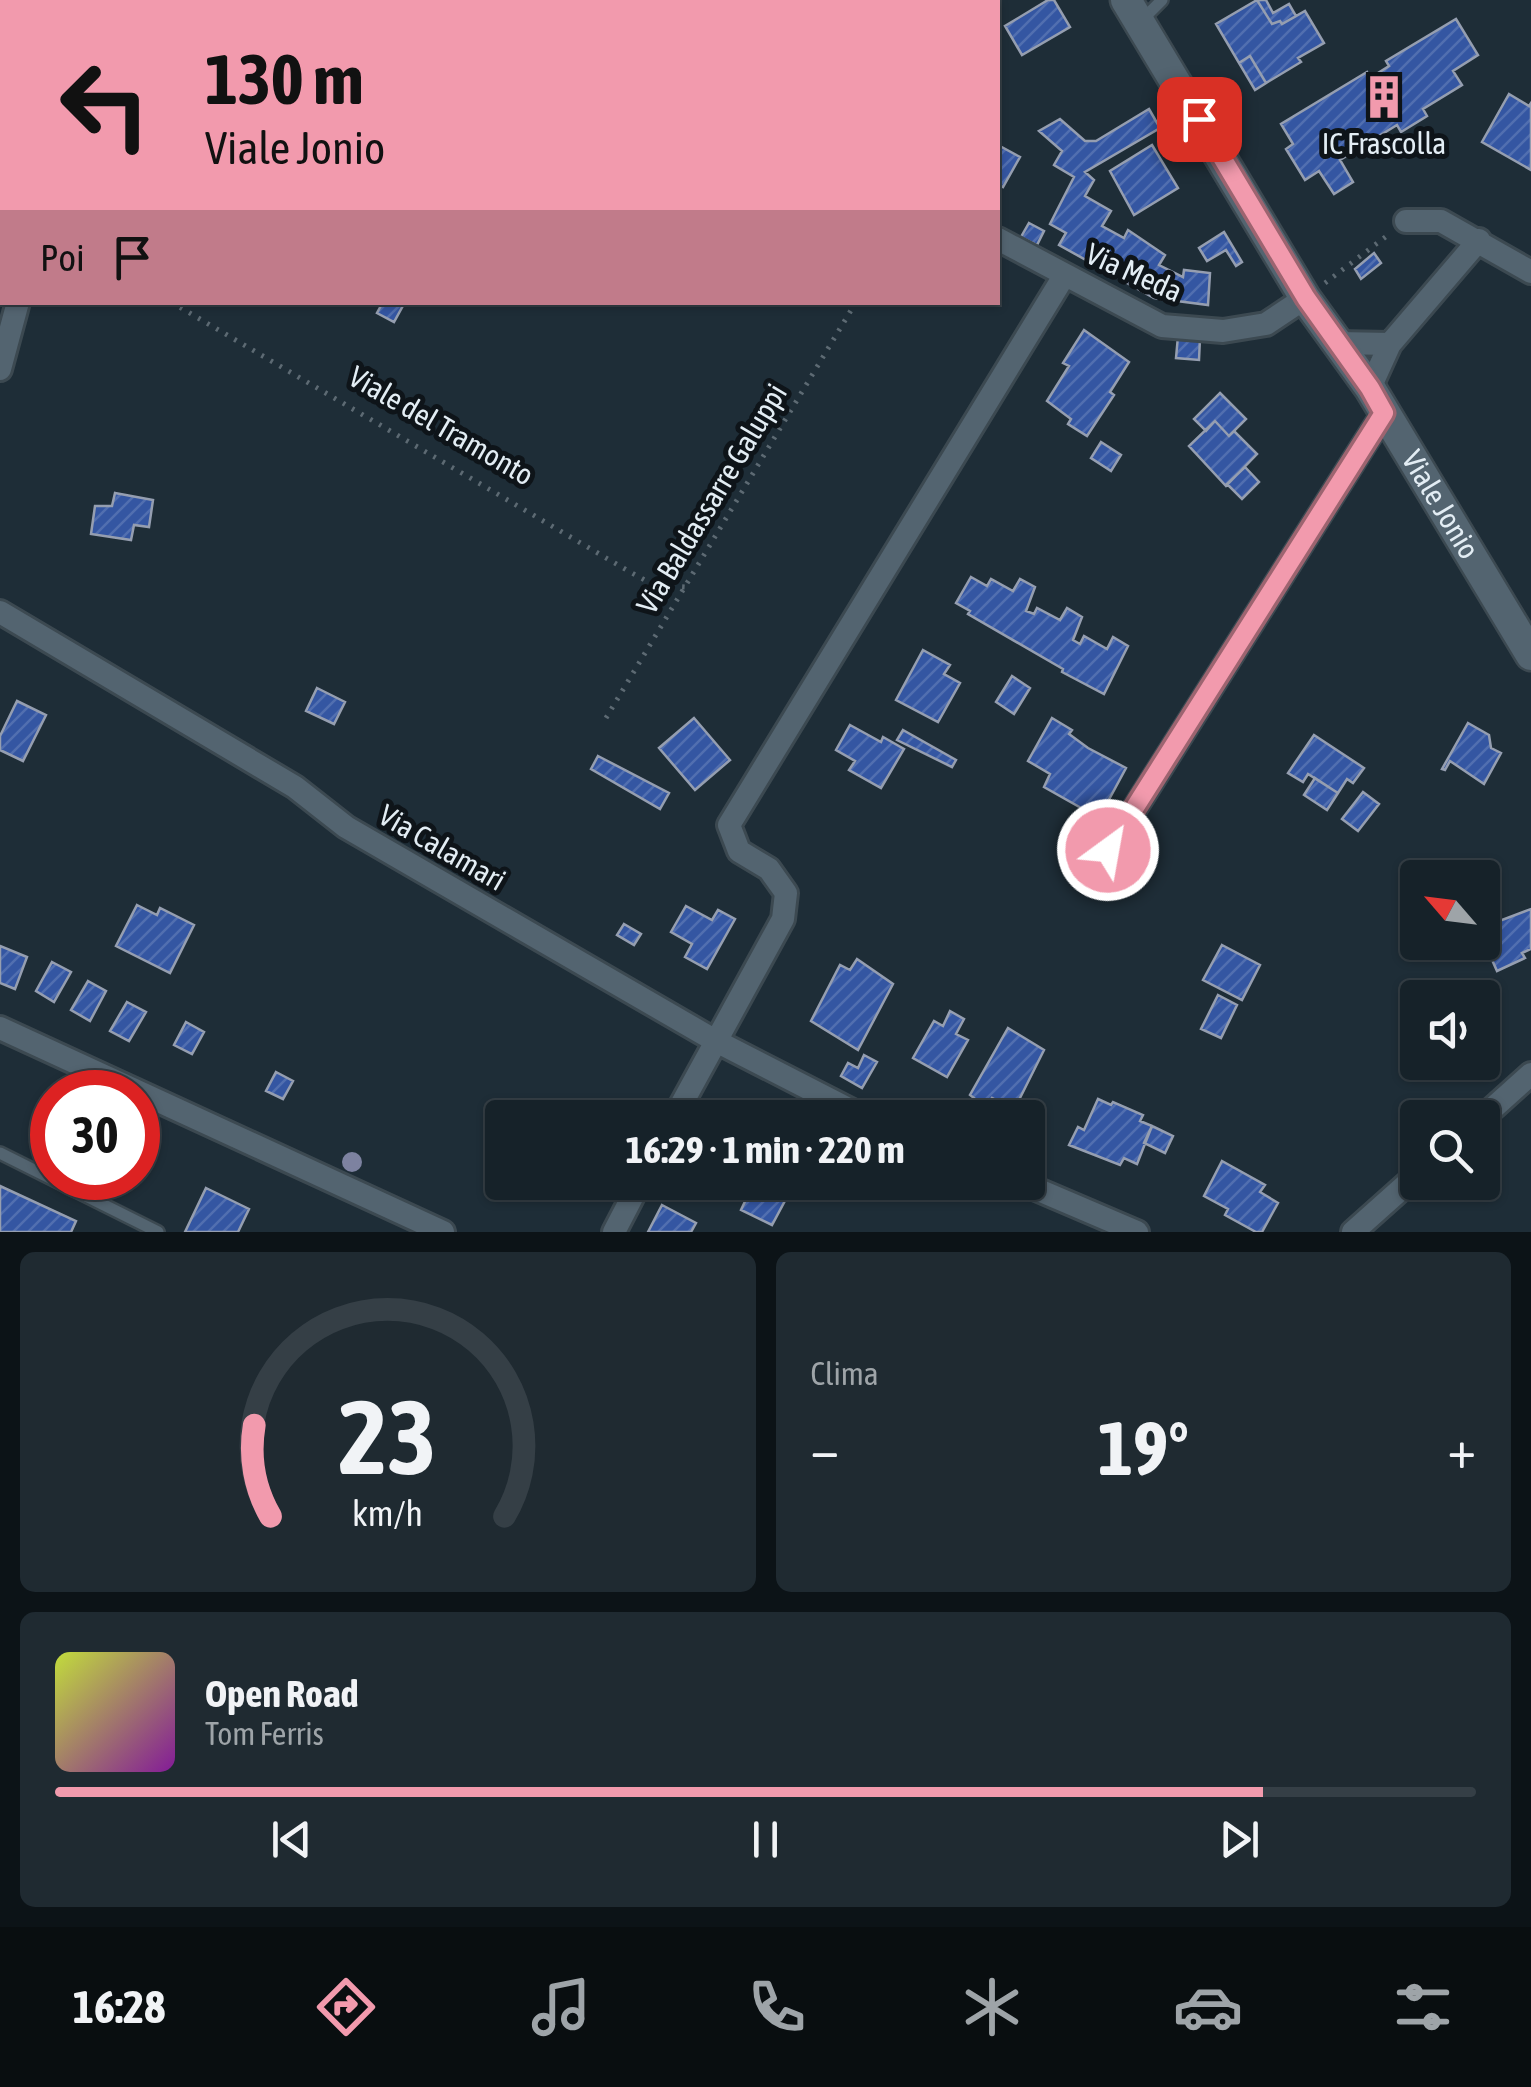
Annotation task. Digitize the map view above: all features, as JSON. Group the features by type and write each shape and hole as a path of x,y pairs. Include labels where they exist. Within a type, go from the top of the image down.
{"street":[{"name":"Viale Jonio","path":"1133,11 1306,298 1377,400 1531,654"},
{"path":"1406,221 1441,221 1531,272"},
{"name":"Via Meda","path":"1000,240 1162,326 1222,331 1266,324 1306,298"},
{"path":"1108,850 1377,400 1390,344 1479,240"},
{"path":"683,1100 783,919 786,892 770,869 739,851 729,825 1064,276"},
{"path":"0,369 17,305"},
{"path":"1337,342 1390,344"},
{"name":"Via Calamari","path":"0,612 294,788 346,827 714,1040 831,1100"},
{"path":"0,1028 443,1232"},
{"path":"1500,1102 1531,1074"},
{"path":"1353,1232 1400,1190"},
{"path":"1045,1193 1137,1232"},
{"path":"614,1232 631,1200"}],"lane":[{"path":"1133,11 1162,0"},
{"path":"0,1153 158,1232"}],"path":[{"path":"1306,298 1406,221"},
{"name":"Viale del Tramonto","path":"176,305 630,572 654,585 685,587"},
{"name":"Via Baldassarre Galuppi","path":"606,718 854,305"}],"building":[{"path":"1054,0 1070,27 1022,55 1005,26"},
{"path":"1257,0 1266,0 1273,13 1289,4 1296,16 1282,24 1272,24"},
{"path":"1257,0 1272,24 1282,24 1305,11 1324,43 1266,83 1250,56 1239,63 1216,24"},
{"name":"IC Frascolla","path":"1456,19 1478,55 1453,71 1462,85 1423,109 1427,116 1401,132 1397,125 1340,160 1353,182 1334,194 1319,171 1305,180 1286,149 1293,144 1281,124 1367,72 1370,78 1389,66 1386,61"},
{"path":"1250,56 1266,83 1255,90 1239,63"},
{"path":"1509,94 1529,106 1531,103 1531,170 1482,142"},
{"path":"1149,109 1160,128 1085,172 1094,180 1085,196 1111,211 1102,226 1124,238 1128,230 1165,255 1159,265 1183,277 1184,270 1210,273 1208,305 1154,298 1059,245 1066,233 1050,224 1074,177 1054,165 1062,151 1039,131 1060,119 1085,141 1096,141"},
{"path":"1152,145 1178,188 1134,215 1110,171"},
{"path":"1000,146 1020,157 1003,187 1000,186"},
{"path":"1029,223 1044,231 1037,245 1021,237"},
{"path":"1224,232 1242,262 1236,266 1226,250 1207,261 1199,248"},
{"path":"1374,253 1381,263 1361,279 1355,269"},
{"path":"381,305 403,305 394,322 377,313"},
{"path":"1084,330 1129,362 1110,392 1114,395 1087,436 1068,424 1071,419 1047,401 1069,366 1063,363"},
{"path":"1178,336 1200,338 1199,360 1176,358"},
{"path":"1220,393 1246,419 1229,436 1215,421 1206,431 1194,419"},
{"path":"1215,421 1229,436 1234,431 1257,454 1226,486 1189,446"},
{"path":"1101,442 1121,455 1111,471 1091,458"},
{"path":"1245,467 1259,482 1242,499 1227,484"},
{"path":"115,493 153,500 149,527 134,525 131,540 91,534 95,506 112,506"},
{"path":"971,577 987,586 991,579 1013,591 1020,579 1035,587 1026,611 1034,614 1037,608 1060,620 1067,608 1082,617 1073,640 1080,644 1084,636 1107,649 1113,637 1128,646 1104,694 968,614 970,611 956,603"},
{"path":"923,650 950,665 944,674 960,683 938,722 896,700"},
{"path":"1012,676 1030,688 1014,714 996,702"},
{"path":"317,688 345,702 334,724 306,711"},
{"path":"17,701 46,715 23,761 0,750 0,736"},
{"path":"694,718 730,760 695,790 659,748"},
{"path":"1052,718 1072,730 1069,734 1088,748 1126,768 1099,818 1044,787 1050,774 1028,761"},
{"path":"1468,723 1489,735 1491,748 1501,753 1484,784 1450,761 1442,769"},
{"path":"850,725 904,749 881,788 849,770 855,761 836,750"},
{"path":"903,730 956,760 952,767 897,740"},
{"path":"1314,735 1364,768 1353,783 1347,779 1338,793 1308,774 1303,782 1288,773"},
{"path":"598,756 669,793 660,809 591,769"},
{"path":"1315,778 1338,793 1327,810 1304,795"},
{"path":"1363,792 1379,804 1358,831 1342,819"},
{"path":"137,905 157,915 160,908 194,925 170,973 116,946"},
{"path":"686,906 712,920 718,910 735,919 707,969 685,957 692,944 671,932"},
{"path":"1531,909 1531,949 1522,953 1525,958 1497,971 1492,960 1500,960 1500,921"},
{"path":"624,924 641,934 634,945 617,935"},
{"path":"1222,945 1260,965 1242,1000 1203,980"},
{"path":"0,946 27,957 15,989 0,983"},
{"path":"857,959 893,984 858,1050 811,1021 840,965 850,970"},
{"path":"52,962 71,972 54,1002 36,991"},
{"path":"88,981 106,991 90,1021 71,1010"},
{"path":"1218,995 1237,1005 1221,1038 1201,1029"},
{"path":"127,1002 146,1012 129,1041 110,1031"},
{"path":"950,1011 964,1019 956,1034 968,1040 947,1077 913,1058 934,1021 943,1026"},
{"path":"186,1022 204,1032 192,1054 174,1045"},
{"path":"1008,1028 1044,1050 1019,1100 973,1100 970,1095"},
{"path":"864,1055 877,1062 862,1088 841,1076 848,1063 858,1068"},
{"path":"276,1072 293,1081 283,1099 266,1091"},
{"path":"1098,1099 1143,1115 1140,1121 1152,1126 1137,1164 1124,1158 1120,1165 1069,1145 1078,1127 1084,1130"},
{"path":"1152,1126 1173,1136 1165,1153 1144,1143"},
{"path":"1222,1161 1265,1185 1260,1192 1278,1203 1262,1232 1225,1215 1228,1209 1204,1196"},
{"path":"0,1186 76,1221 71,1232 0,1232"},
{"path":"206,1188 249,1209 238,1232 185,1232"},
{"path":"746,1200 785,1200 772,1225 741,1210"},
{"path":"662,1205 696,1223 691,1232 648,1232"}],"place":[{"name":"IC Frascolla","path":"1384,97"}],"route":[{"path":"1108,850 1384,413 1306,298 1199,119"}]}
